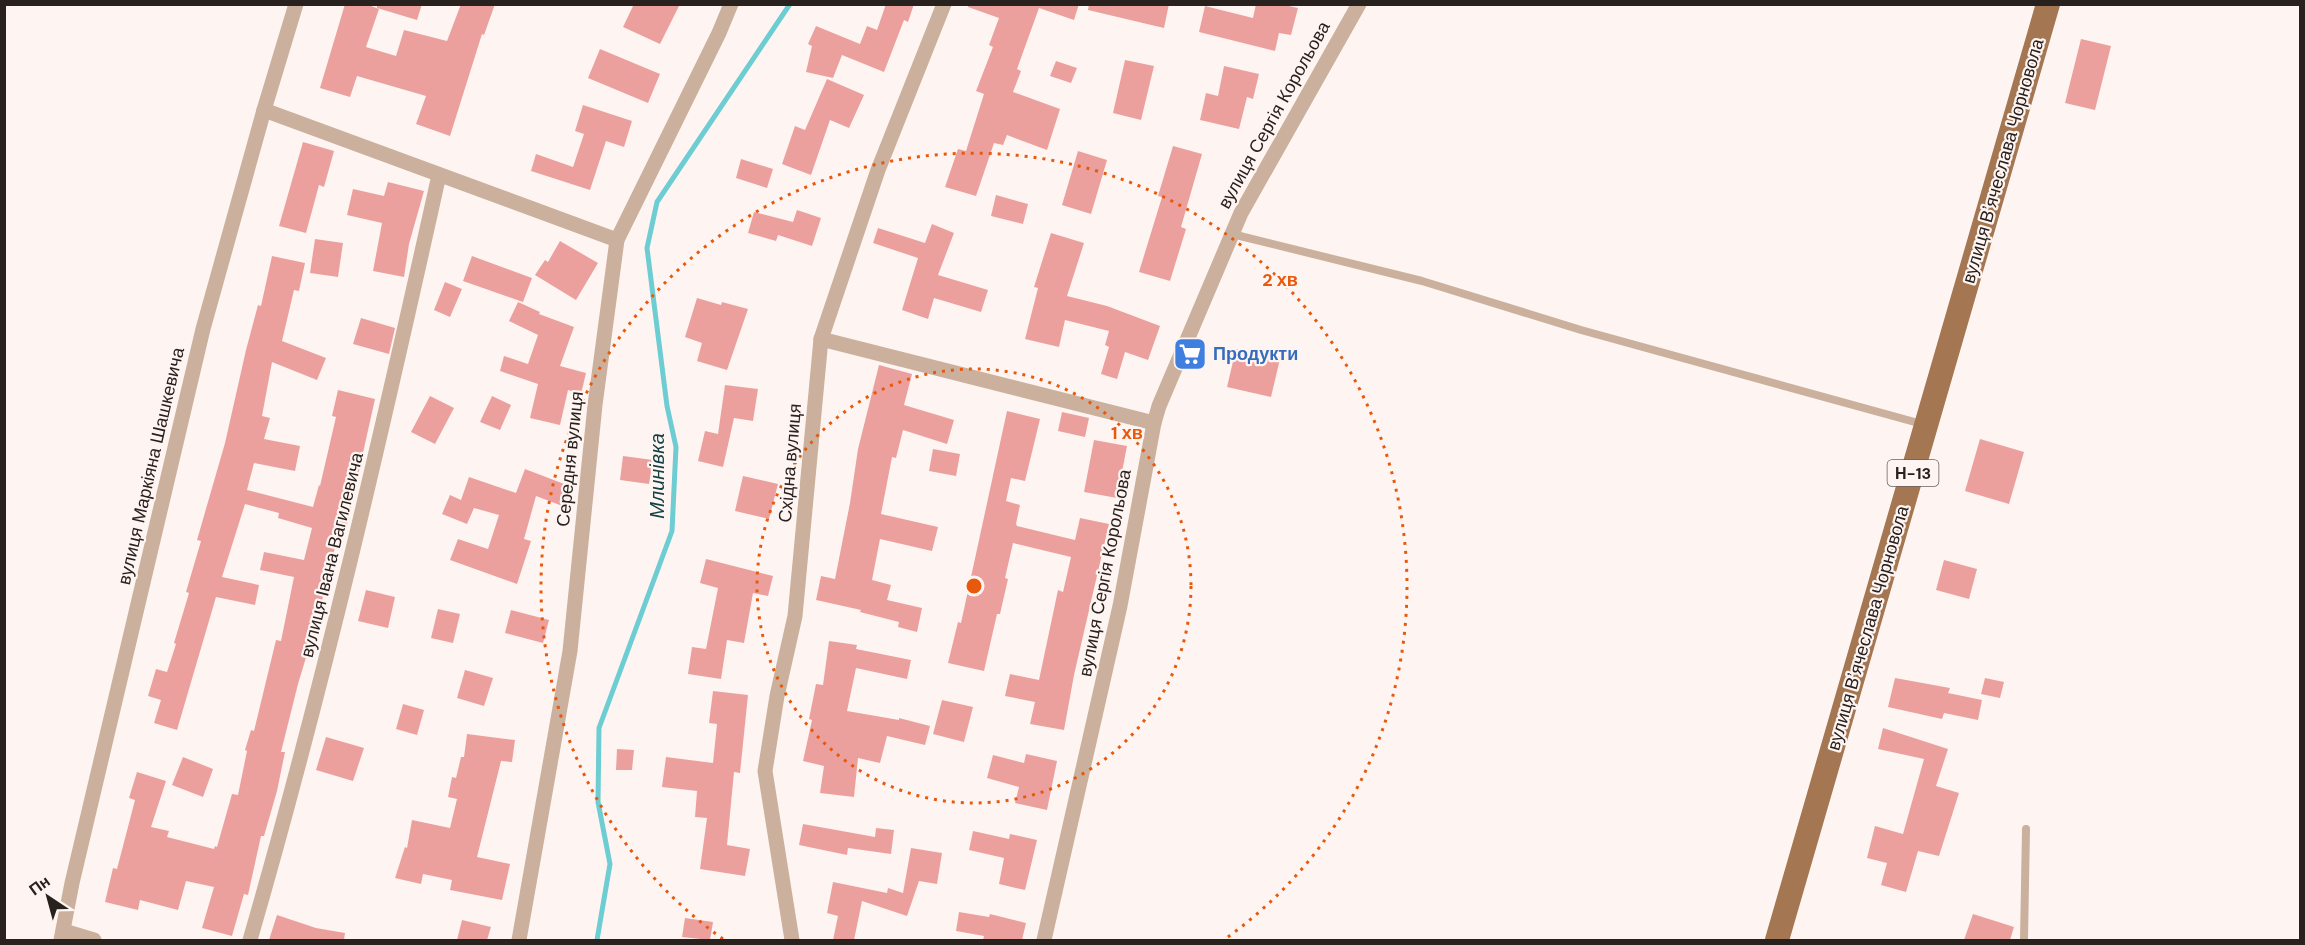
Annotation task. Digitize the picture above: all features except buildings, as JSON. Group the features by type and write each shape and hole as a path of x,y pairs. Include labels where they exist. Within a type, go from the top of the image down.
{"main road":[{"name":"вулиця Вʼячеслава Чорновола","path":"1777,940 2048,4"}],"street":[{"name":"вулиця Маркіяна Шашкевича","path":"62,936 72,883 203,330 296,4"},
{"name":"Середня вулиця","path":"519,940 570,651 595,405 616,240 719,33 730,4"},
{"name":"Східна вулиця","path":"792,940 765,771 777,696 795,616 821,339 878,171 944,4"},
{"name":"вулиця Сергія Корольова","path":"1044,940 1120,606 1154,423 1241,213 1359,4"},
{"path":"264,110 616,240"},
{"name":"вулиця Івана Вагилевича","path":"250,940 288,810 341,603 439,175"},
{"path":"821,339 1154,423"},
{"path":"62,936 94,940"}],"lane":[{"path":"1232,234 1422,280 1581,330 1926,425"},
{"path":"2024,940 2026,829"}],"waterway":[{"name":"Млинівка","path":"597,940 610,864 598,802 599,728 672,531 676,447 667,406 647,248 657,202 790,4"}],"place":[{"name":"Продукти","path":"1190,354"}]}
